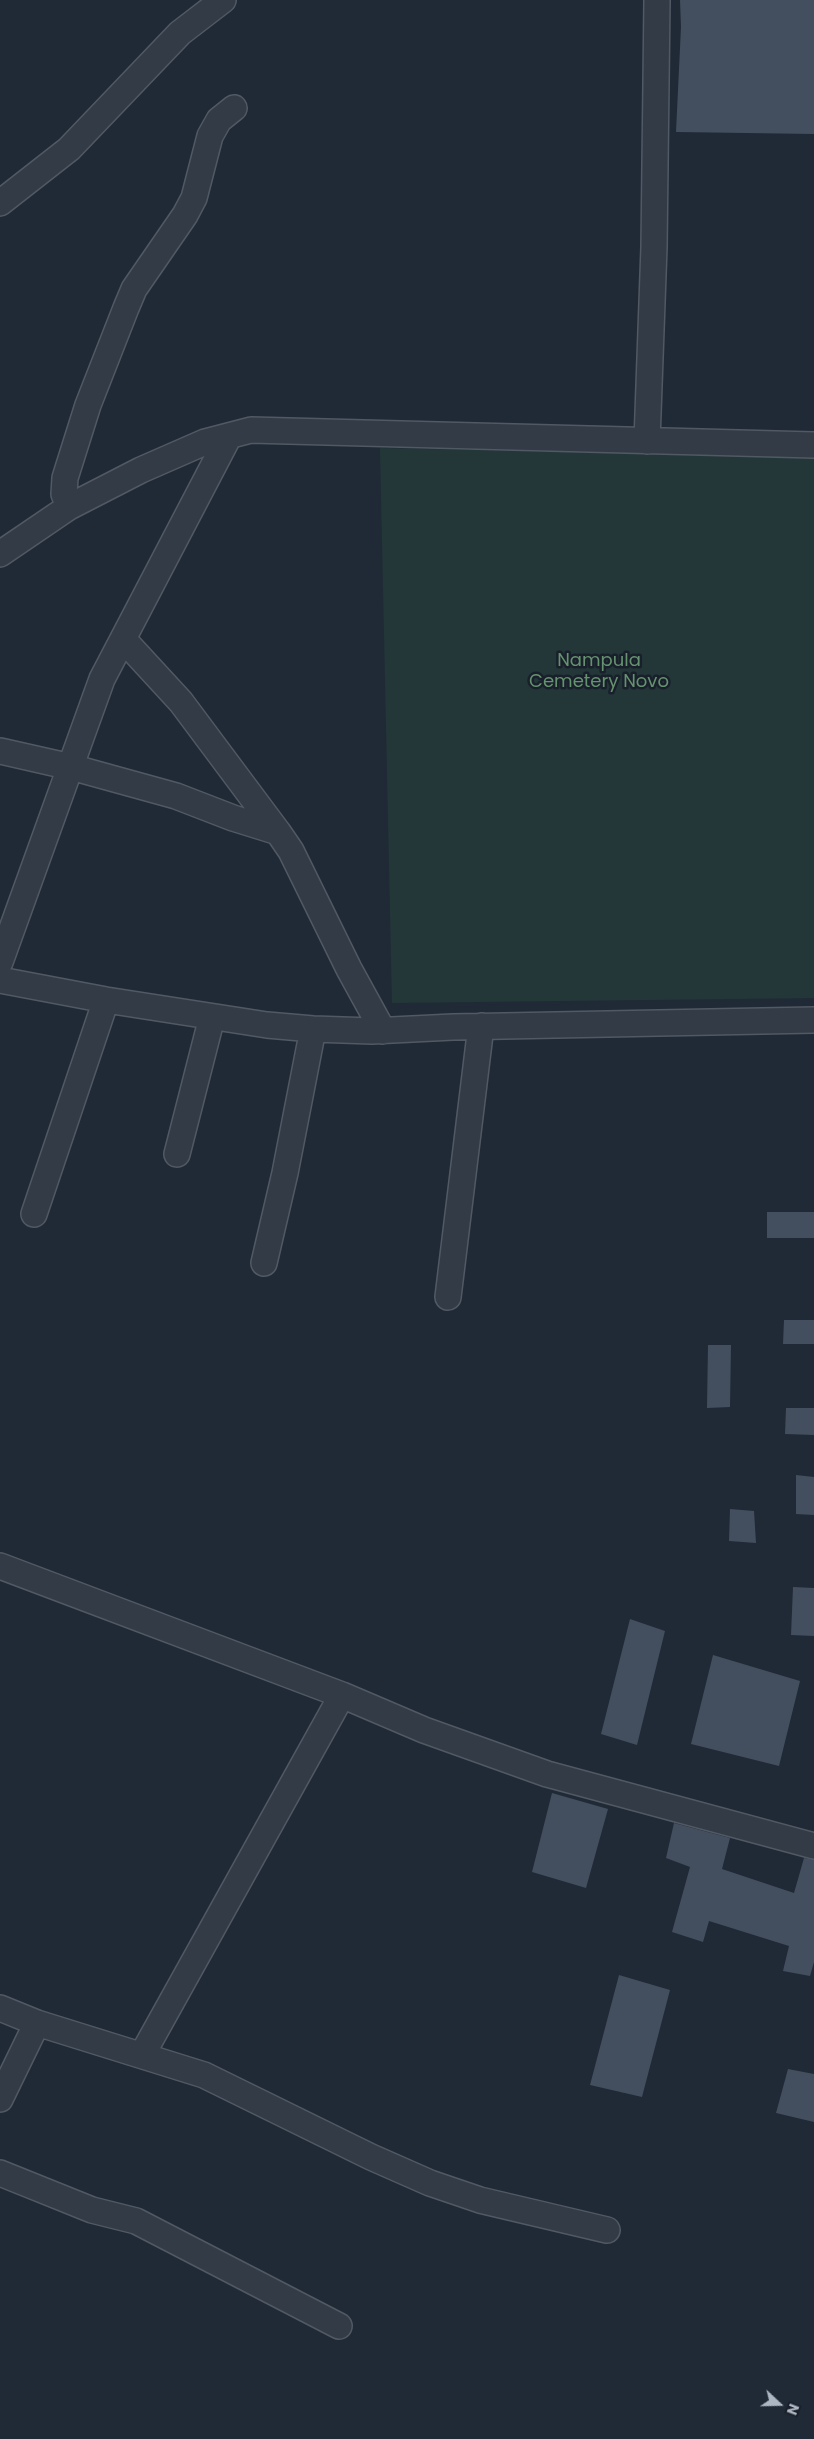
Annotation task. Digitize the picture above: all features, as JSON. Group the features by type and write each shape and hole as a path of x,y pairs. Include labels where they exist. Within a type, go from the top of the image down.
{"street":[{"path":"0,203 69,149 180,33 223,0"},
{"path":"648,442 654,248 657,0"},
{"path":"69,507 64,494 65,478 88,405 126,308 134,289 185,215 194,198 210,136 220,120 234,108"},
{"path":"0,554 69,507 141,470 205,442 251,430 814,445"},
{"path":"0,962 102,679 229,436"},
{"path":"124,640 181,702 291,851 349,969 383,1030"},
{"path":"0,750 71,767 176,796 278,832"},
{"path":"0,980 106,1000 267,1026 313,1029 383,1030 481,1026 814,1020"},
{"path":"34,1214 106,1000"},
{"path":"177,1154 212,1017"},
{"path":"448,1297 481,1026"},
{"path":"264,1263 285,1173 313,1029"},
{"path":"0,1566 342,1695 424,1730 547,1774 814,1846"},
{"path":"142,2055 342,1695"},
{"path":"0,2008 223,2083 371,2157 430,2184 480,2200 607,2230"},
{"path":"0,2099 37,2022"},
{"path":"0,2172 92,2210 136,2221 339,2326"}],"green space":[{"name":"Nampula Cemetery Novo","path":"380,448 814,457 814,998 392,1003"}],"building":[{"path":"680,0 814,0 814,134 676,132 681,27"},
{"path":"767,1212 814,1212 814,1238 767,1238"},
{"path":"784,1320 814,1320 814,1344 783,1344"},
{"path":"708,1345 731,1345 730,1407 707,1408"},
{"path":"786,1408 814,1408 814,1435 785,1434"},
{"path":"796,1475 814,1477 814,1515 796,1514"},
{"path":"730,1509 754,1511 756,1543 729,1541"},
{"path":"793,1587 814,1588 814,1636 791,1635"},
{"path":"630,1619 665,1631 637,1745 601,1734"},
{"path":"713,1655 800,1681 779,1766 691,1744"},
{"path":"552,1793 608,1809 586,1888 532,1872"},
{"path":"674,1823 730,1838 722,1869 794,1893 804,1858 814,1860 814,1962 810,1976 783,1971 789,1946 709,1921 703,1942 672,1932 690,1867 666,1858"},
{"path":"619,1975 670,1990 642,2097 590,2085"},
{"path":"788,2069 814,2074 814,2122 776,2113"}]}
